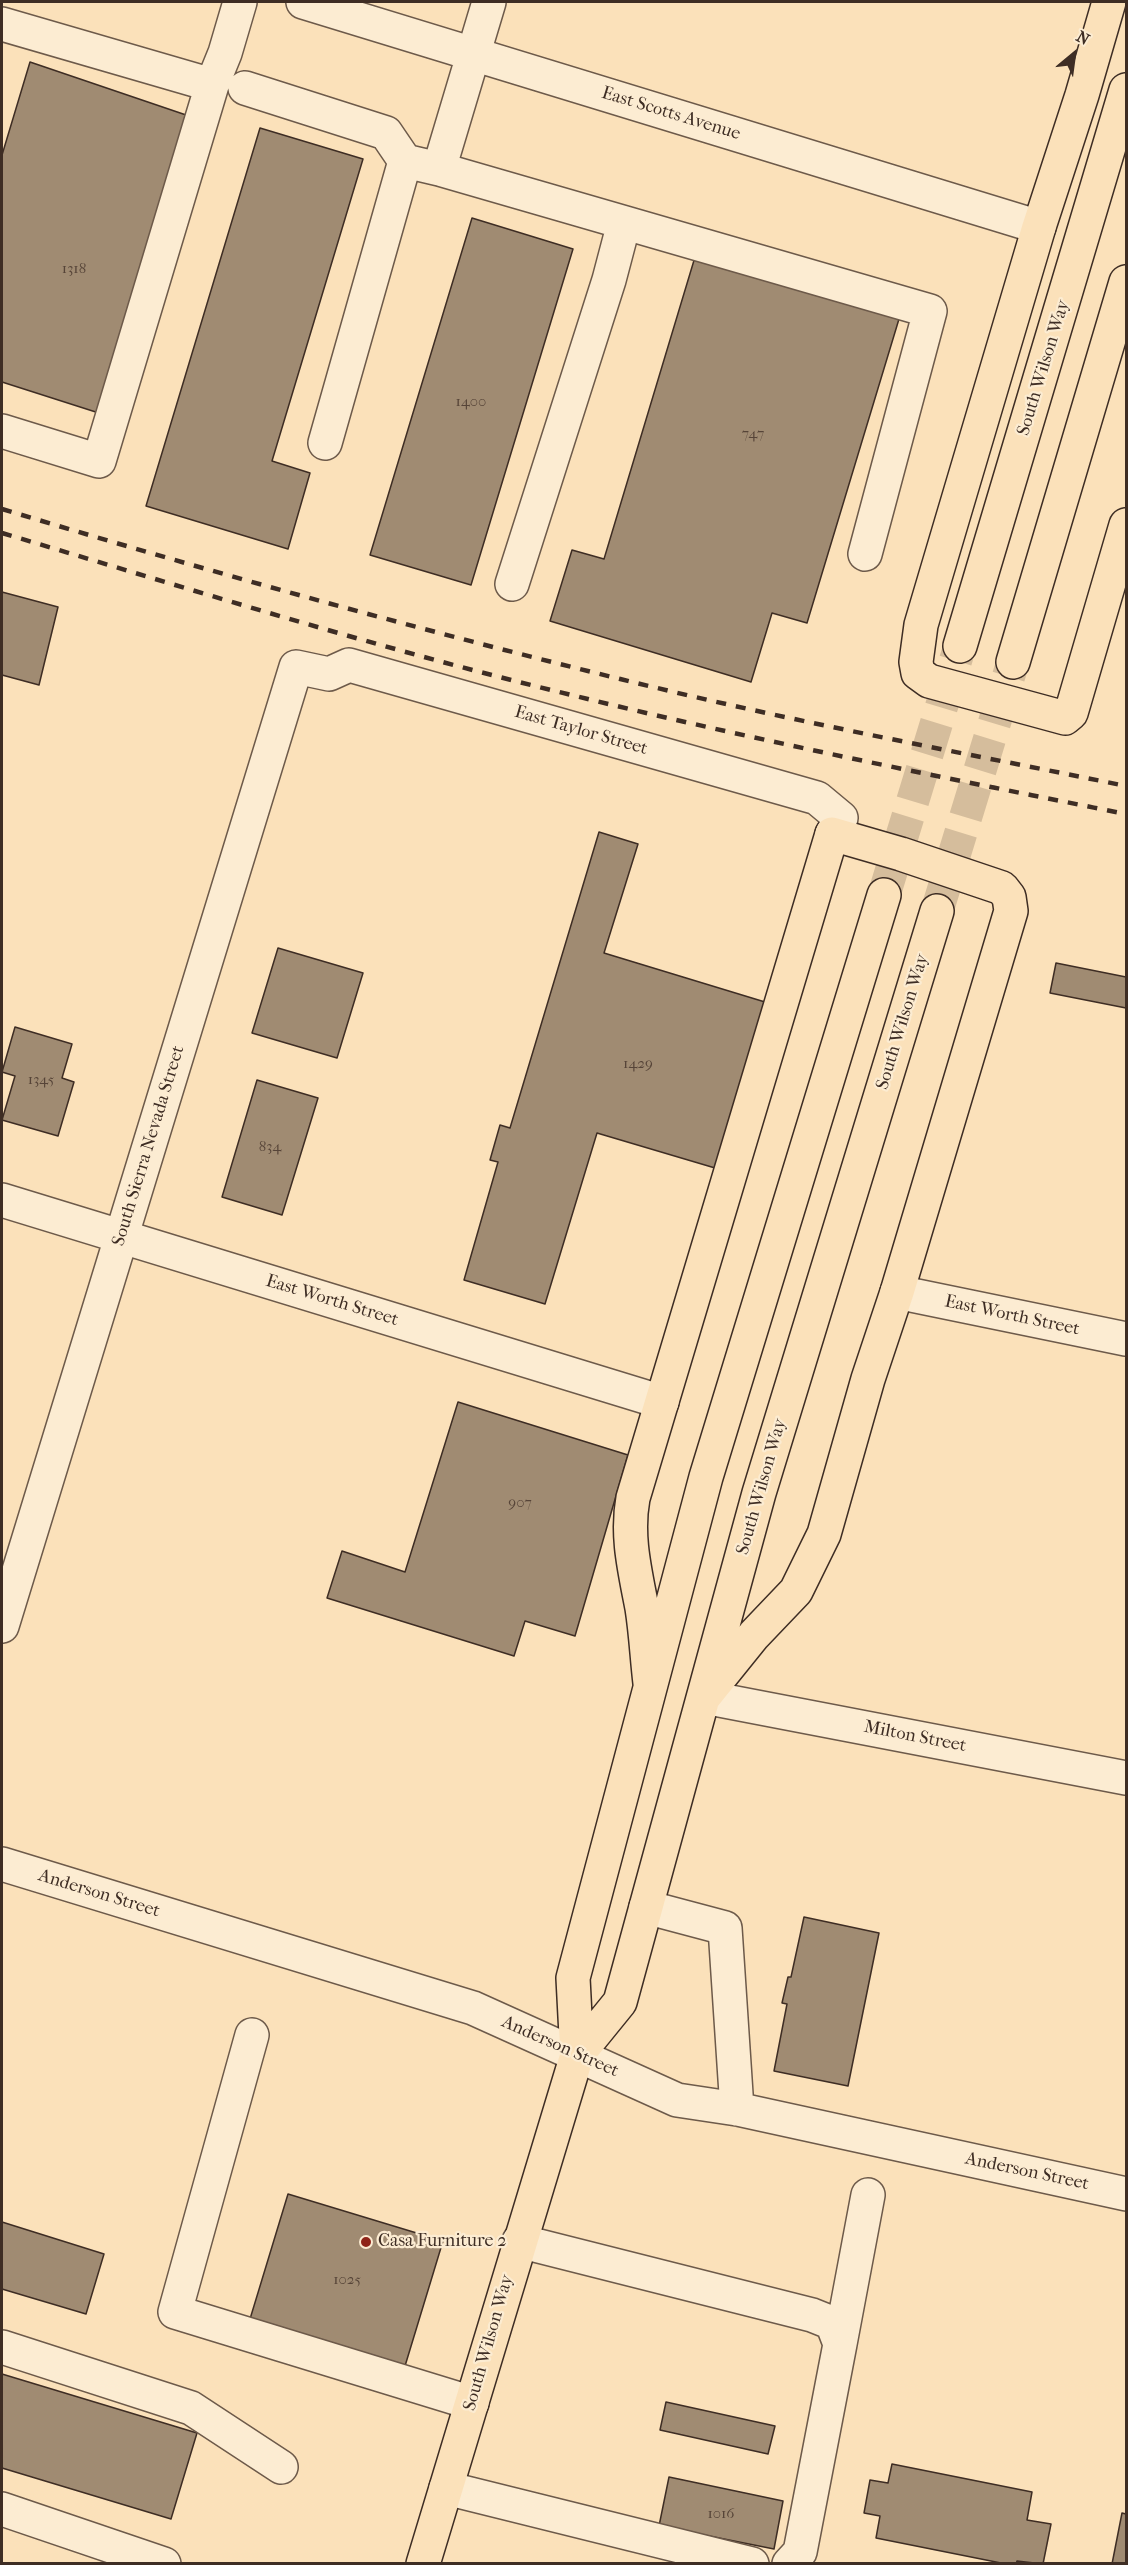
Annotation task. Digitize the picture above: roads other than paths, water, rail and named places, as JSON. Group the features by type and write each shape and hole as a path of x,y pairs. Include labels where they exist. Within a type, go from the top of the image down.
{"main road":[{"path":"1109,2 1082,95 1039,227 921,625 916,662 918,673 929,681 1065,718 1071,712 1126,525"},
{"name":"South Wilson Way","path":"960,646 1126,90"},
{"path":"1013,662 1126,282"},
{"path":"650,1683 642,1610 632,1560 630,1516 633,1498 832,834 901,854 1002,888 1009,897 1011,911 897,1292 868,1379 824,1534 796,1591 754,1635 704,1697"},
{"name":"South Wilson Way","path":"423,2564 577,2055 573,1978 706,1477 884,895"},
{"name":"South Wilson Way","path":"577,2055 620,2002 759,1493 937,911"}],"street":[{"path":"2,431 99,461 212,85 225,53 240,2"},
{"name":"East Scotts Avenue","path":"303,2 1039,227"},
{"path":"439,170 489,2"},
{"path":"2,24 212,85"},
{"path":"245,88 386,133 405,161 930,311 865,554"},
{"path":"325,443 405,161"},
{"path":"512,584 609,280 624,223"},
{"name":"East Taylor Street","path":"297,667 329,674 349,665 817,798 842,818 832,834"},
{"name":"South Sierra Nevada Street","path":"2,1626 297,667"},
{"name":"East Worth Street","path":"2,1200 662,1402"},
{"name":"East Worth Street","path":"897,1292 1126,1339"},
{"name":"Milton Street","path":"704,1697 1126,1778"},
{"name":"Anderson Street","path":"2,1864 473,2008 677,2100 737,2109 1126,2194"},
{"path":"646,1907 725,1928 737,2109"},
{"path":"252,2035 175,2312 472,2403"},
{"path":"789,2564 800,2552 868,2195"},
{"path":"519,2241 812,2315 832,2323 840,2344"},
{"path":"2,2347 191,2408 281,2467"},
{"path":"446,2488 752,2564"},
{"path":"2,2509 164,2564"}],"tunnel":[{"path":"884,895 960,646"},
{"path":"937,911 1013,662"}],"railway":[{"path":"2,509 326,602 571,667 771,714 1126,786"},
{"path":"2,533 471,670 759,738 1126,814"}],"place":[{"name":"Casa Furniture 2","path":"366,2242"}]}
